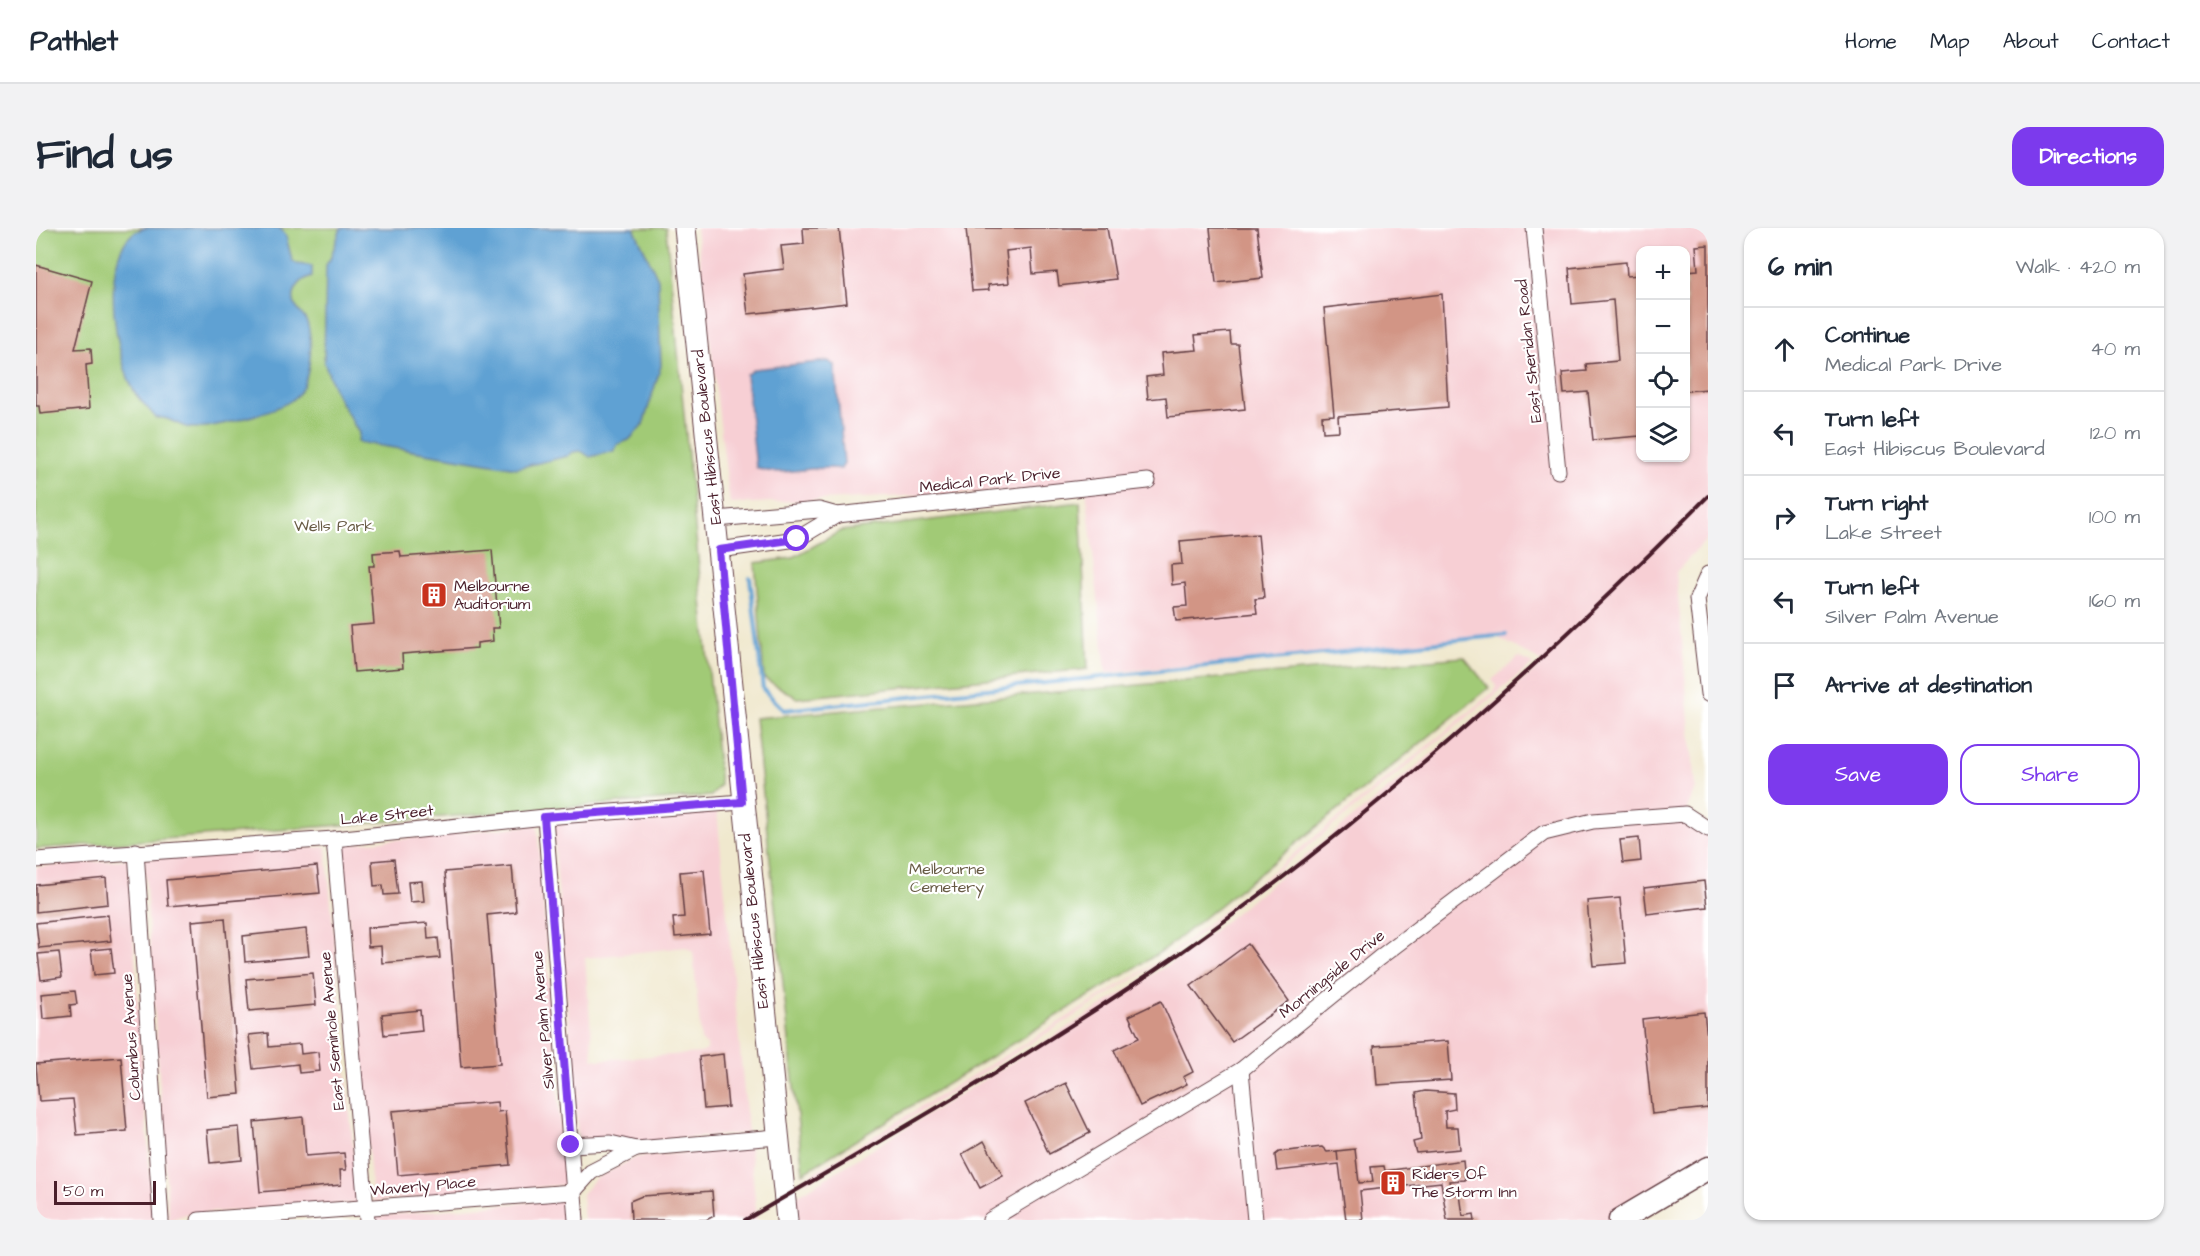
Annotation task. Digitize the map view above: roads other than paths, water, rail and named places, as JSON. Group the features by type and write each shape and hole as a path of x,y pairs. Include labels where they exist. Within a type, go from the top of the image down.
{"main road":[{"path":"1620,1220 1708,1168"}],"street":[{"name":"East Hibiscus Boulevard","path":"685,228 716,519 742,802 787,1220"},
{"name":"East Sheridan Road","path":"1534,228 1558,471"},
{"name":"Medical Park Drive","path":"716,519 819,510 837,515 1148,481"},
{"name":"Medical Park Drive","path":"719,550 797,539 837,515"},
{"path":"1708,574 1697,599 1708,694"},
{"name":"Lake Street","path":"36,860 136,851 334,839 544,817 742,802"},
{"name":"Morningside Drive","path":"990,1220 1241,1070 1379,958 1544,833 1593,821 1685,814 1708,829"},
{"name":"Silver Palm Avenue","path":"544,817 576,1220"},
{"name":"East Seminole Avenue","path":"334,839 367,1215"},
{"name":"Columbus Avenue","path":"136,851 161,1220"},
{"path":"1241,1070 1255,1220"},
{"path":"571,1145 610,1143 636,1149 777,1137"},
{"path":"573,1192 591,1172 636,1149"},
{"name":"Waverly Place","path":"200,1220 367,1215 573,1192"}],"water":[{"path":"145,228 280,228 286,236 292,260 297,264 312,266 312,276 299,284 294,297 296,307 307,322 310,352 307,375 298,394 292,400 240,420 195,428 186,427 164,418 156,418 140,400 128,378 122,358 117,336 113,288 116,266 122,248 132,234"},
{"path":"341,228 634,228 658,279 661,366 643,425 629,440 618,444 614,451 590,457 581,451 573,452 568,456 517,468 358,442 359,433 336,394 324,362 326,265"},
{"path":"828,361 835,365 844,463 841,469 819,468 774,472 756,467 746,375 754,369"}],"waterway":[{"path":"750,578 763,689 784,710 1506,635"}],"railway":[{"path":"745,1220 1020,1058 1127,989 1251,902 1388,793 1454,736 1583,619 1708,496"}],"place":[{"name":"Melbourne Auditorium","path":"434,595"},
{"name":"Riders Of The Storm Inn","path":"1393,1183"}],"park label":[{"name":"Wells Park","path":"334,526"},
{"name":"Melbourne Cemetery","path":"947,878"}]}
